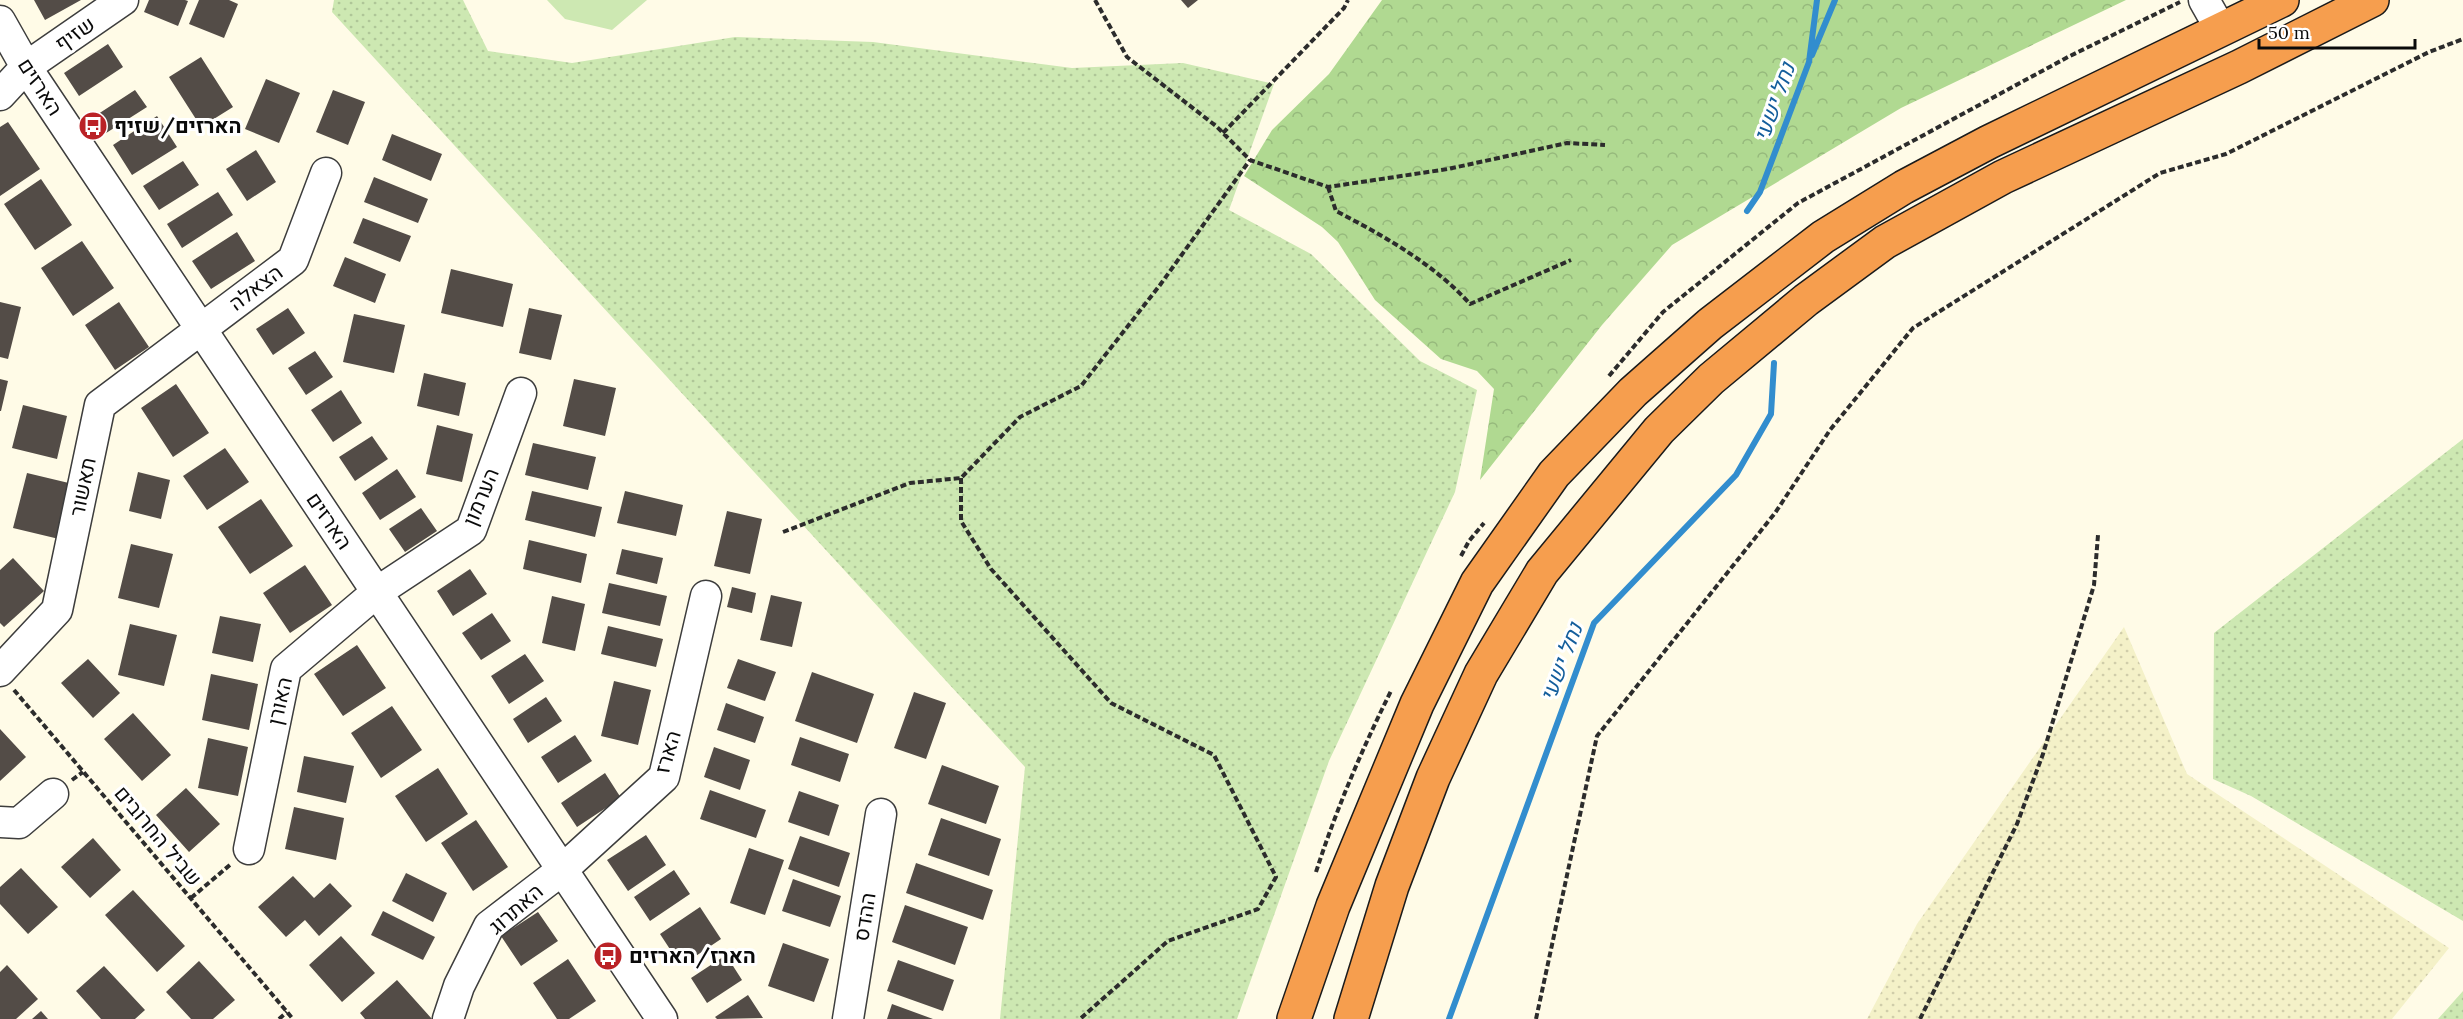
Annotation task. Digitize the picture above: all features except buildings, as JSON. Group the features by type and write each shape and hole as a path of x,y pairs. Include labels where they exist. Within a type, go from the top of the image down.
{"highway":[{"path":"1294,1019 1333,906 1418,704 1477,583 1554,474 1633,392 1710,324 1823,237 1904,187 1989,142 2282,0"},
{"path":"1351,1019 1392,886 1432,778 1481,674 1542,572 1659,430 1728,364 1806,300 1885,242 2003,177 2239,67 2372,0"}],"street":[{"name":"שזיף","path":"0,95 26,68 123,0"},
{"path":"2204,0 2221,30"},
{"name":"הארזים","path":"0,21 26,68 662,1019"},
{"name":"הצאלה","path":"201,329 293,260 326,173"},
{"name":"תאשור","path":"4,677 57,610 100,405 201,329"},
{"name":"הערמון","path":"377,592 471,530 521,393"},
{"name":"האורן","path":"249,849 286,669 377,592"},
{"name":"הארז","path":"562,870 664,777 706,596"},
{"path":"0,822 19,823 53,794"},
{"name":"ההדס","path":"848,1019 881,814"},
{"name":"האתרוג","path":"448,1019 459,986 489,926 562,870"}],"path":[{"path":"1095,0 1127,57 1223,133 1250,160 1328,188 1448,169 1567,143 1605,145"},
{"path":"1223,133 1344,8 1348,0"},
{"path":"1536,1019 1597,736 1768,522 1830,430 1913,328 2160,173 2226,154 2429,52 2463,39"},
{"path":"783,532 910,483 961,478 1020,417 1081,386 1160,285 1250,160"},
{"path":"1328,188 1336,211 1382,235 1444,278 1470,304 1572,260"},
{"path":"961,478 961,521 991,569 1111,703 1214,755 1276,877 1258,909 1168,941 1080,1019"},
{"path":"1920,1019 2017,824 2043,754 2094,585 2098,535"},
{"name":"שביל החרובים","path":"4,677 293,1019"},
{"path":"190,898 249,849"},
{"path":"279,1019 287,1012"}],"shaded area":[{"path":"2124,627 2187,774 2449,948 2392,1019 1867,1019 1917,924"}],"green space":[{"path":"334,0 463,0 488,51 572,63 735,37 873,42 1072,68 1183,63 1274,84 1229,210 1311,254 1420,361 1477,390 1455,492 1329,761 1237,1019 1000,1019 1025,767 332,12"},
{"path":"547,0 647,0 612,30 565,19"},
{"path":"1382,0 2126,0 1901,108 1672,245 1602,325 1480,480 1494,389 1477,371 1441,359 1375,300 1338,242 1322,227 1244,176 1272,130 1329,74"},
{"path":"2463,439 2463,921 2251,796 2213,779 2214,633"},
{"path":"2463,991 2463,1019 2438,1019"}],"waterway":[{"name":"נחל ישעי","path":"1747,211 1760,192 1809,62 1817,0"},
{"path":"1812,55 1835,0"},
{"name":"נחל ישעי","path":"1449,1019 1594,623 1736,475 1771,414 1774,363"}],"place":[{"name":"הארזים/שזיף","path":"93,126"},
{"name":"הארז/הארזים","path":"608,956"}]}
